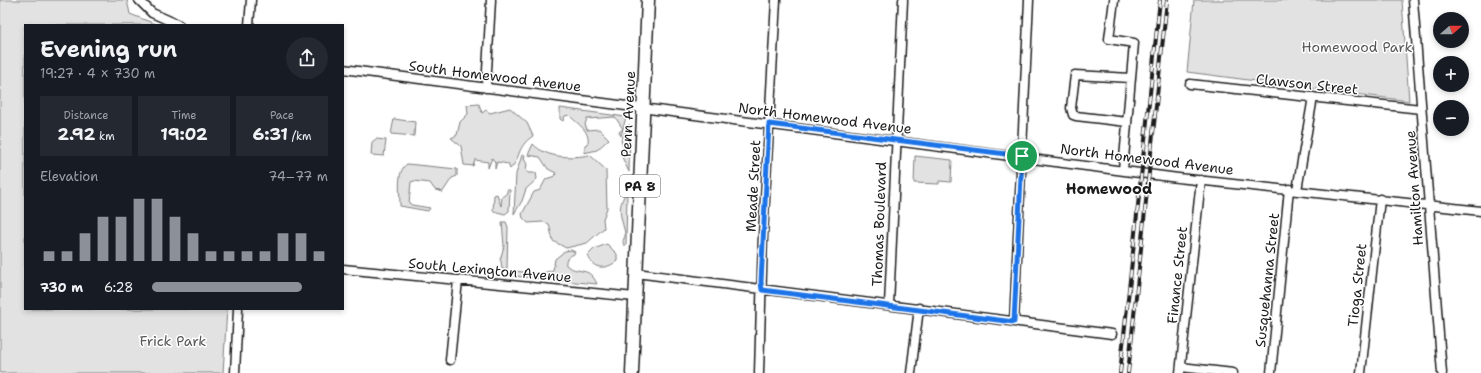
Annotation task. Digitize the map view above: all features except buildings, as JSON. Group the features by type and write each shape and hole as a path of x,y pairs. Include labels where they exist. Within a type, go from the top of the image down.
{"highway":[{"name":"Penn Avenue","path":"632,373 648,0"}],"street":[{"path":"139,0 152,13 177,24"},
{"path":"249,24 251,0"},
{"path":"486,88 491,0"},
{"name":"Meade Street","path":"759,373 762,290 761,274 776,0"},
{"name":"Thomas Boulevard","path":"889,305 902,0"},
{"path":"1014,322 1029,0"},
{"path":"1114,0 1109,39 1134,43 1124,170"},
{"name":"Hamilton Avenue","path":"1413,0 1442,373"},
{"name":"South Homewood Avenue","path":"344,69 643,108"},
{"path":"1127,122 1076,116 1073,115 1071,108 1075,76 1131,78"},
{"name":"Clawson Street","path":"1190,84 1421,109"},
{"name":"Susquehanna Street","path":"1271,373 1293,189 1313,98"},
{"name":"North Homewood Avenue","path":"643,108 1201,180 1429,204 1481,211"},
{"name":"Finance Street","path":"1181,370 1201,180"},
{"name":"Tioga Street","path":"1361,373 1380,199"},
{"name":"South Lexington Avenue","path":"344,269 635,297"},
{"path":"636,273 762,290 919,308 1112,334"},
{"path":"450,360 458,280"},
{"path":"911,373 919,308"},
{"path":"235,373 238,310"},
{"path":"1181,370 1233,373"}],"green space":[{"name":"Frick Park","path":"0,0 127,0 130,14 155,24 24,24 24,310 227,310 223,373 0,373"},
{"name":"Homewood Park","path":"1194,0 1402,0 1409,101 1187,72"},
{"path":"479,104 482,113 486,110 490,113 510,108 527,123 533,136 524,144 516,161 510,169 508,164 497,162 495,169 495,162 492,158 488,168 488,162 475,160 473,166 464,165 461,146 451,138 457,135 460,122 468,114 467,105"},
{"path":"560,108 626,117 623,129 615,117 587,119 585,124 587,130 599,129 609,139 597,150 584,153 585,145 588,143 587,134 569,115 565,116 563,121 560,119"},
{"path":"394,119 415,122 414,136 391,134"},
{"path":"628,125 630,125 629,172 621,155 624,149 621,141"},
{"path":"623,129 621,136 619,132"},
{"path":"376,139 386,140 384,156 371,155 372,142"},
{"path":"533,144 539,149 552,155 575,157 590,155 606,170 607,208 603,219 604,228 587,243 566,248 553,241 549,224 543,222 528,223 523,218 522,214 534,192 540,190 546,179 555,176 556,173 548,169 540,157 528,155"},
{"path":"522,155 525,155 524,159 527,164 526,170 528,173 536,173 537,179 526,189 522,201 514,214 516,174"},
{"path":"915,156 952,160 951,182 939,181 939,184 914,183"},
{"path":"407,164 457,169 457,176 452,178 442,193 435,190 430,183 411,182 409,203 412,205 430,208 428,211 400,206 400,177 401,172"},
{"path":"507,190 510,190 509,211 505,214 493,211 494,195 497,194 501,206 502,197 507,193"},
{"path":"627,191 626,245 624,245 623,242 625,233 620,207"},
{"path":"502,222 506,222 508,227 507,269 502,269 500,260 504,246"},
{"path":"607,244 617,254 617,261 604,267 596,266 590,260 588,255 594,249"},
{"path":"571,250 575,252 567,258 566,265 575,270 587,272 594,278 597,284 513,276 515,271 540,274 553,270 555,259 565,251"}],"railway":[{"path":"1120,373 1160,0"},
{"path":"1128,373 1167,0"}],"district":[{"name":"Homewood","path":"1109,189"}],"route":[{"path":"769,124 1022,156 1014,322 919,308 762,290 761,282 769,124"}]}
